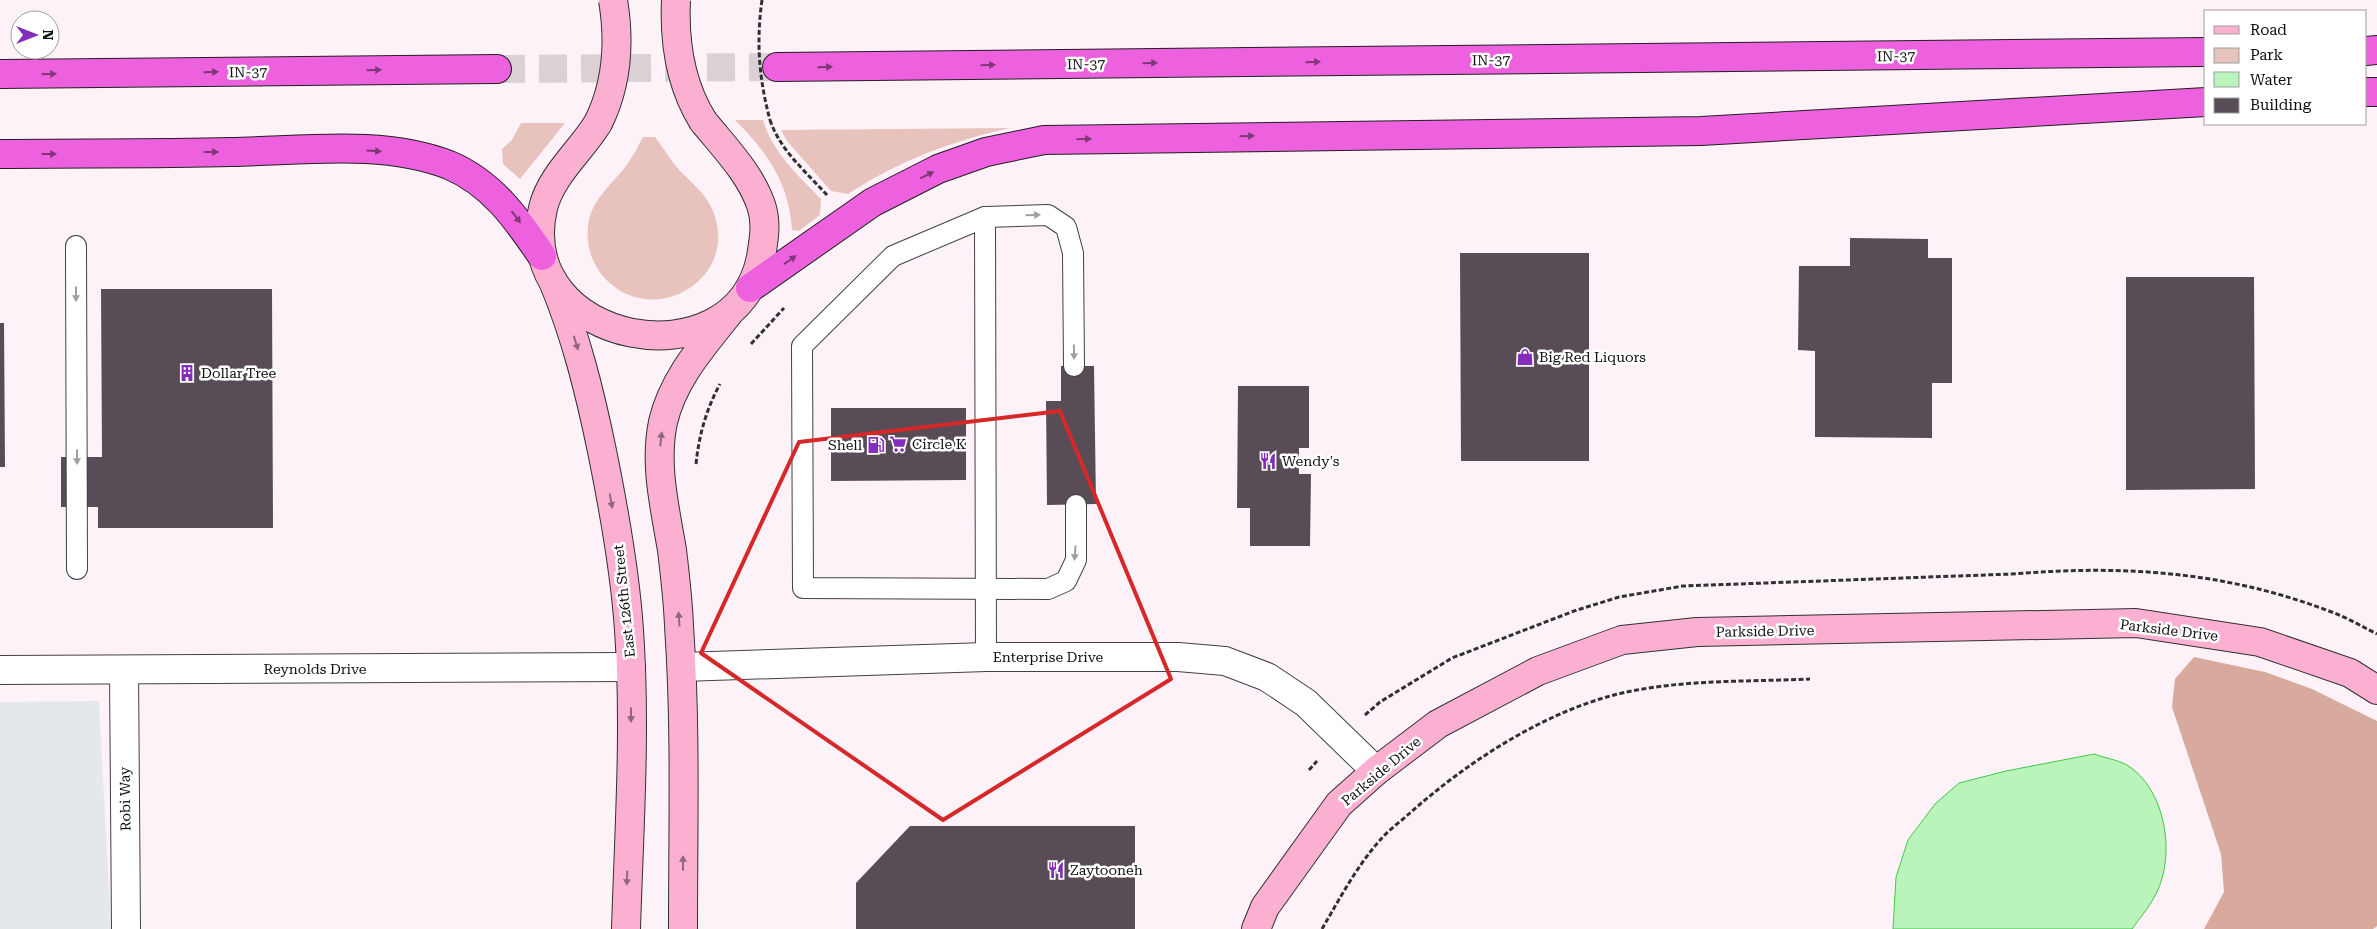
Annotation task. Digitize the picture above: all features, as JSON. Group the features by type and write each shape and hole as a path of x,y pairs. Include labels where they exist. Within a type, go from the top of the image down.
{"highway":[{"name":"IN-37","path":"777,67 2204,52"},
{"name":"IN-37","path":"0,74 497,69"},
{"path":"750,288 873,202 938,169 986,152 1044,140 1701,132 2204,102"},
{"path":"0,154 347,149 416,156 448,165 484,186 516,216 542,256"}],"main road":[{"path":"613,0 616,35 614,70 609,98 598,123 584,146 563,169 548,194 543,206 540,233 542,256 553,281 564,296 579,310 605,326 628,334 659,335 680,333 700,328 730,313"},
{"path":"676,0 676,46 688,90 703,121 738,164 754,188 762,206 765,236 760,262 750,288 682,374 669,402 660,448 661,487 676,584 682,667 683,929"},
{"name":"East 126th Street","path":"553,281 577,345 600,444 619,545 628,620 631,667 631,753 626,929"},
{"name":"Parkside Drive","path":"1256,929 1266,908 1339,804 1376,771 1438,724 1538,671 1622,640 1697,632 2136,623 2260,642 2350,673 2377,690"}],"street":[{"name":"Enterprise Drive","path":"682,667 986,657 1178,657 1225,661 1267,677 1306,703 1376,771"},
{"name":"Reynolds Drive","path":"0,670 631,667"},
{"name":"Robi Way","path":"124,670 126,929"}],"lane":[{"path":"1074,366 1073,253 1066,227 1048,215 985,216 894,256 802,346 801,491 803,588 986,587 1048,589 1066,581 1076,560 1076,505"},
{"path":"985,216 986,657"},
{"path":"76,246 77,569"}],"path":[{"path":"762,0 758,39 760,74 770,120 775,133 786,150 834,203 846,221"},
{"path":"744,351 787,304"},
{"path":"696,466 698,441 704,420 722,379"},
{"path":"1322,929 1348,885 1382,838 1438,788 1482,756 1553,718 1614,695 1684,684 1810,679"}],"highlighted area":[{"path":"1060,411 1171,679 943,820 701,653 799,442"}],"shaded area":[{"path":"2194,657 2265,672 2312,689 2377,721 2377,926 2373,929 2204,929 2224,892 2221,854 2172,707 2175,679"},
{"path":"99,701 111,929 0,929 0,702"}],"green space":[{"path":"735,120 763,120 767,132 780,153 821,199 820,215 799,231 792,230 786,197 774,169 757,144"},
{"path":"521,123 565,123 520,179 503,164 502,149 512,140"},
{"path":"1010,128 967,139 906,162 848,194 831,191 787,141 781,130"},
{"path":"643,137 655,137 680,171 706,198 713,211 718,236 714,259 703,277 686,291 665,298 643,299 621,291 598,270 589,246 588,226 593,208 630,160"}],"water":[{"path":"2094,754 2123,763 2140,776 2151,790 2159,806 2164,824 2166,842 2162,878 2154,898 2132,929 1893,929 1896,877 1908,840 1935,804 1959,783 2006,771"}],"building":[{"path":"1850,238 1928,239 1928,258 1952,258 1952,383 1932,383 1932,438 1815,437 1815,351 1798,350 1799,266 1850,266"},
{"name":"Big Red Liquors","path":"1460,253 1589,253 1589,461 1461,461"},
{"path":"2126,277 2254,277 2255,489 2126,490"},
{"name":"Dollar Tree","path":"101,289 272,289 273,528 98,528 98,507 61,507 61,457 102,457"},
{"path":"0,323 4,323 5,467 0,467"},
{"path":"1061,366 1094,366 1096,504 1047,505 1046,401 1061,401"},
{"name":"Wendy's","path":"1238,386 1309,386 1309,448 1299,448 1299,474 1311,474 1310,546 1250,546 1250,508 1237,508"},
{"name":"Circle K","path":"831,408 966,408 966,480 831,481"},
{"path":"910,826 1135,826 1135,929 856,929 856,883"}],"tunnel":[{"path":"497,69 777,67"}],"place":[{"name":"Big Red Liquors","path":"1525,357"},
{"name":"Dollar Tree","path":"187,373"},
{"name":"Circle K","path":"898,444"},
{"name":"Shell","path":"876,445"},
{"name":"Wendy's","path":"1268,461"},
{"name":"Zaytooneh","path":"1056,870"}]}
